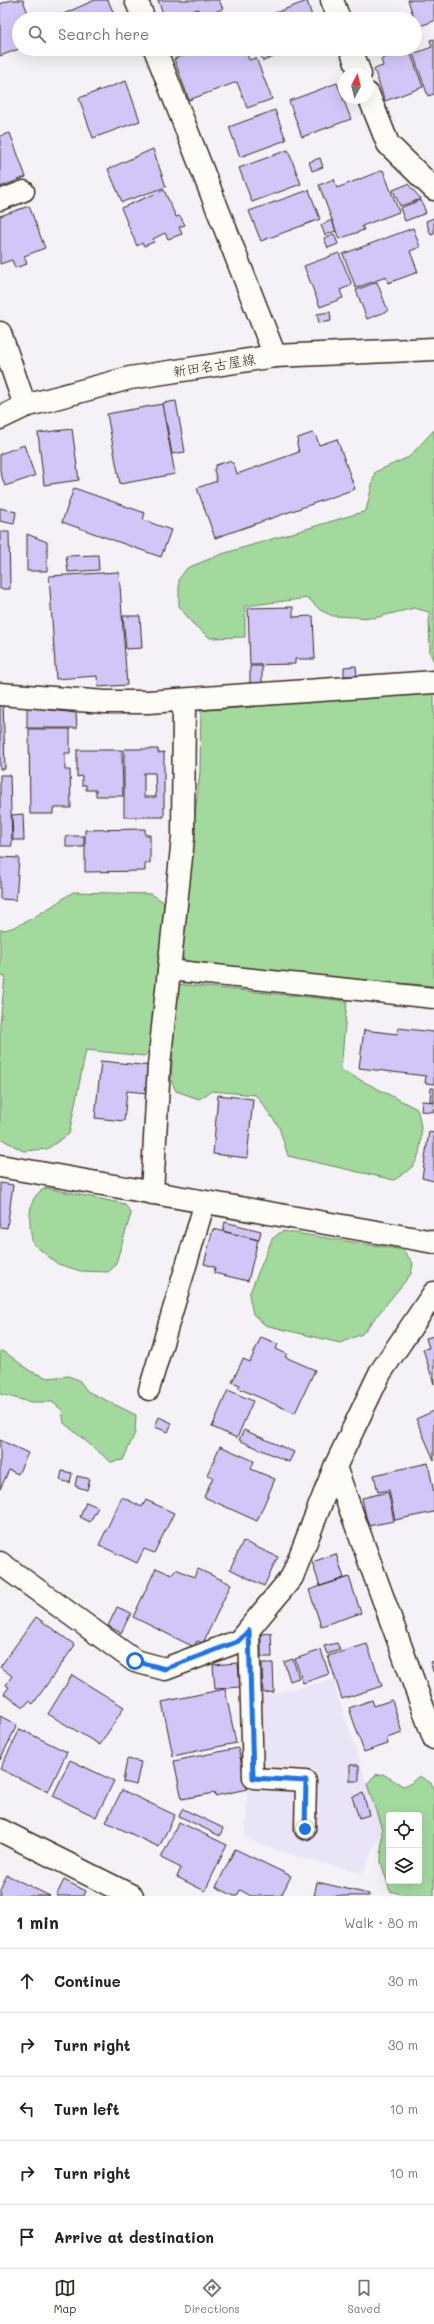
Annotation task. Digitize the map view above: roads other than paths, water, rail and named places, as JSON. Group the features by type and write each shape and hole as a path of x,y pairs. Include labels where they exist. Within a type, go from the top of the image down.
{"street":[{"path":"136,0 141,12"},
{"path":"332,0 336,12"},
{"path":"159,56 275,356"},
{"path":"354,56 358,68"},
{"path":"372,104 388,144 434,189"},
{"path":"0,333 25,406"},
{"name":"新田名古屋線","path":"0,418 25,406 130,378 275,356 434,349"},
{"path":"0,694 105,702 184,701 434,682"},
{"path":"152,1193 159,1065 183,838 184,701"},
{"path":"0,1166 434,1242"},
{"path":"0,1563 135,1661 165,1669 239,1641 292,1577 335,1467 380,1373 434,1293"},
{"path":"335,1467 434,1738"},
{"path":"0,1830 132,1896"}],"lane":[{"path":"0,200 24,192"},
{"path":"169,970 434,998"},
{"path":"149,1390 205,1202"},
{"path":"249,1630 253,1778 306,1781 305,1829"}]}
